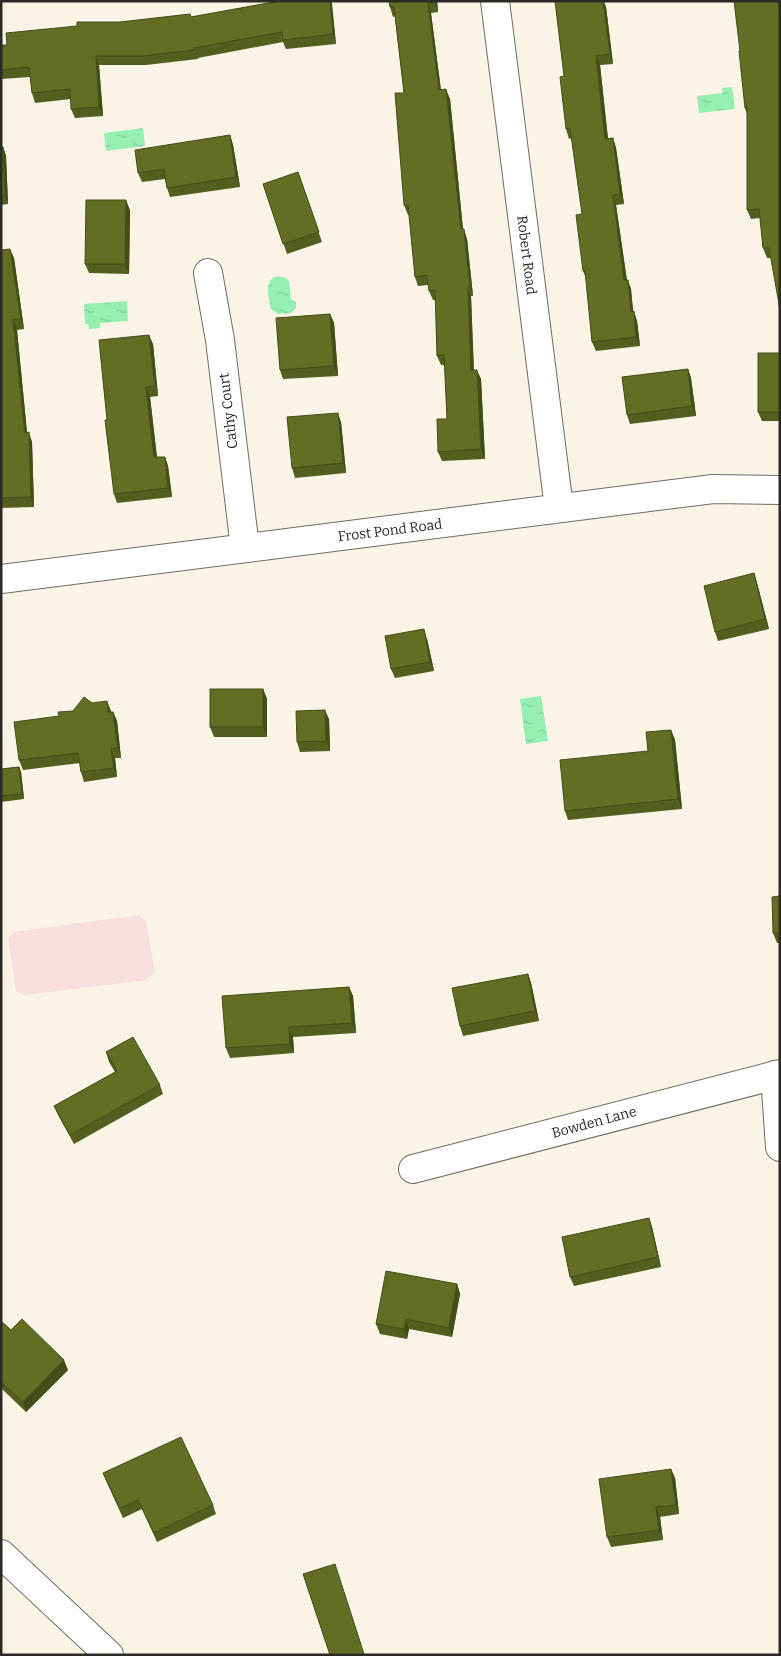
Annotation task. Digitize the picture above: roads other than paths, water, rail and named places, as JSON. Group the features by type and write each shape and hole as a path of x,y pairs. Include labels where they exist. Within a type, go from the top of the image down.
{"street":[{"name":"Robert Road","path":"495,1 559,508"},
{"name":"Cathy Court","path":"208,273 220,340 245,548"},
{"name":"Frost Pond Road","path":"1,579 713,489 780,490"},
{"name":"Bowden Lane","path":"413,1170 777,1075 780,1147"},
{"path":"1,1554 109,1655"}],"water":[{"path":"732,87 735,109 699,113 697,96 723,93 722,88"},
{"path":"143,128 145,146 106,151 104,133"},
{"path":"277,276 286,278 289,281 291,299 296,302 296,308 291,313 278,314 271,309 268,285"},
{"path":"127,301 128,321 100,323 100,328 89,329 88,324 85,324 84,304"},
{"path":"541,696 548,741 526,744 520,699"}]}
